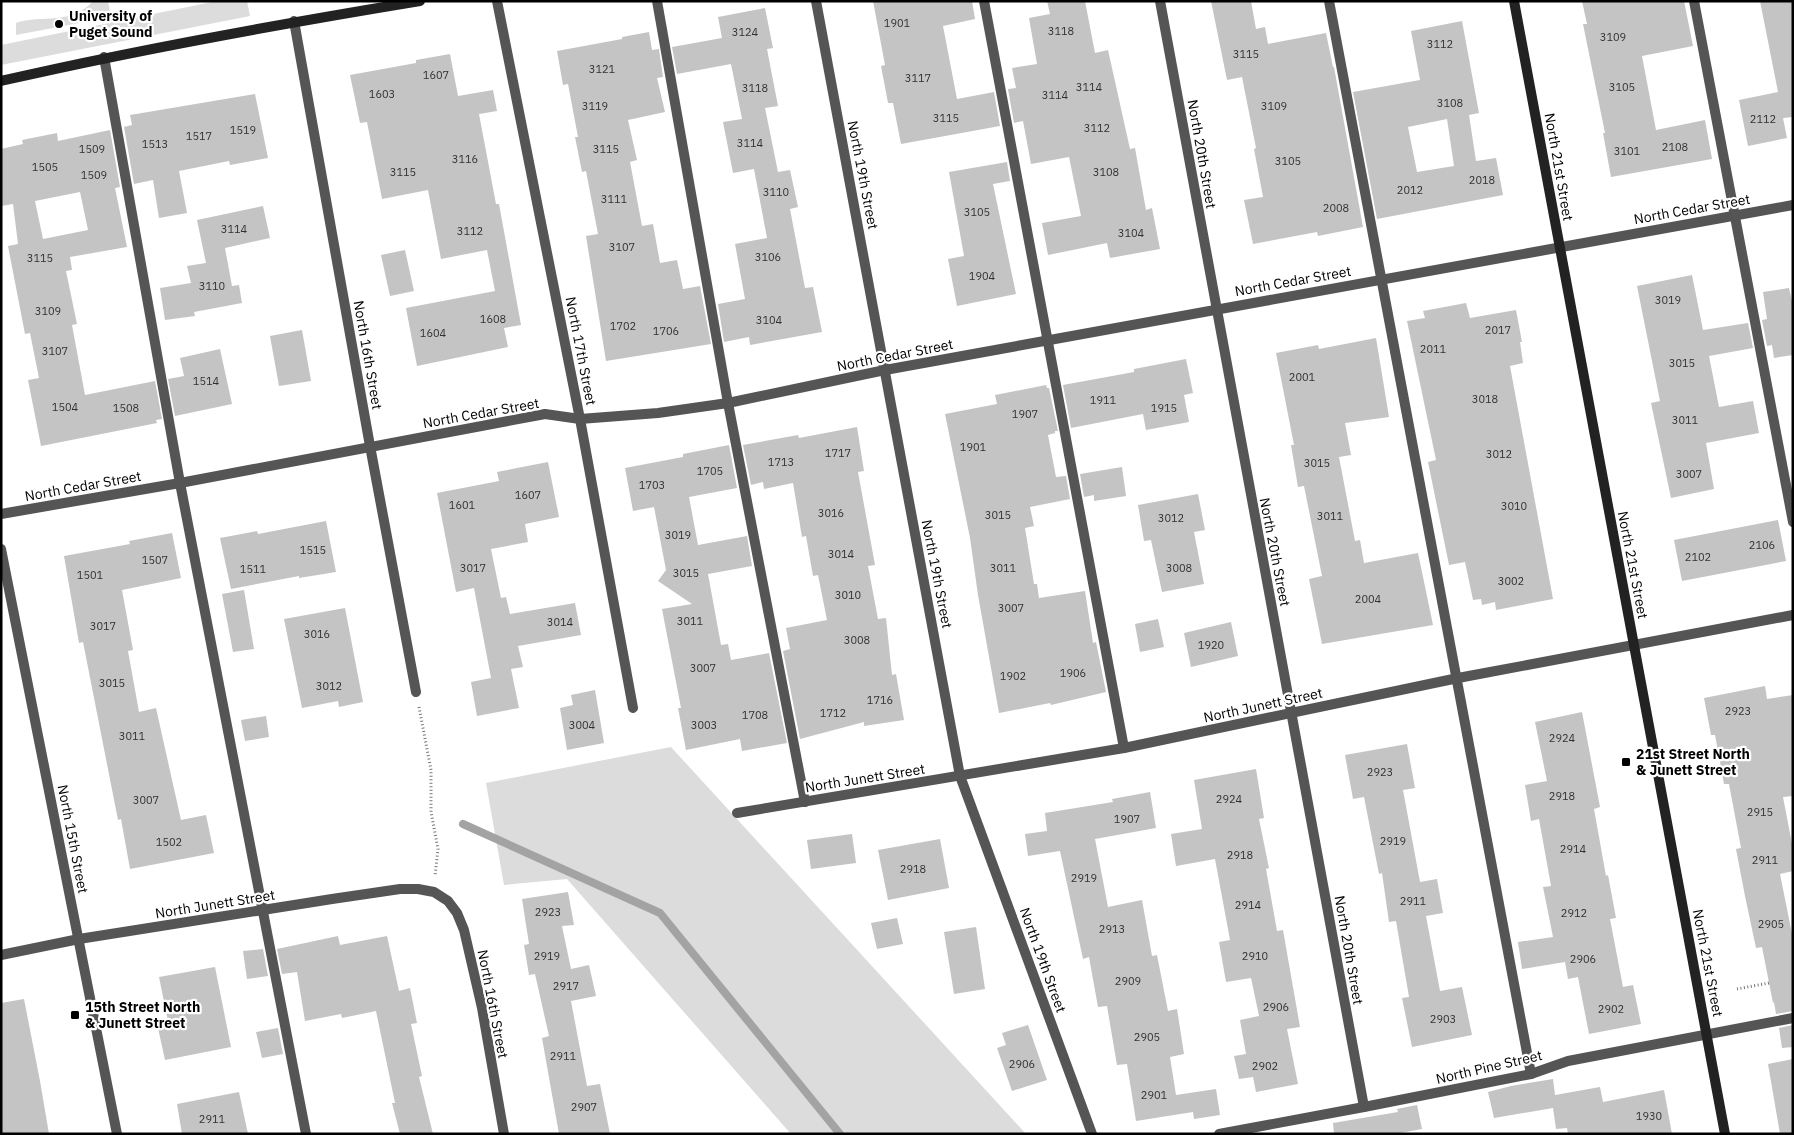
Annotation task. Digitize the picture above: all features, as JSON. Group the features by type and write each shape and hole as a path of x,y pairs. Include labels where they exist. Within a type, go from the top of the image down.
{"main road":[{"path":"1,81 104,57 294,21 420,1"},
{"name":"North 21st Street","path":"1514,1 1725,1134"}],"street":[{"name":"North 17th Street","path":"497,1 580,419 633,708"},
{"path":"657,1 728,403 804,802"},
{"name":"North 19th Street","path":"816,1 960,776 1092,1134"},
{"path":"984,1 1124,748"},
{"name":"North 20th Street","path":"1160,1 1364,1108"},
{"path":"1329,1 1380,279 1458,678 1531,1074"},
{"path":"1694,1 1733,216 1793,522"},
{"name":"North 16th Street","path":"294,21 416,692"},
{"path":"104,57 180,484 306,1134"},
{"name":"North Cedar Street","path":"1,514 180,484 370,446 545,414 580,419 658,413 728,403 885,370 1793,205"},
{"name":"North 15th Street","path":"1,549 117,1134"},
{"name":"North Junett Street","path":"737,813 1124,748 1458,678 1793,615"},
{"name":"North Junett Street","path":"1,954 79,939 400,889 418,889 434,892"},
{"name":"North 16th Street","path":"434,892 448,901 457,913 464,930 482,1008 504,1134"},
{"name":"North Pine Street","path":"1220,1134 1364,1108 1531,1074 1568,1060 1793,1018"}],"path":[{"path":"416,692 431,770 431,812 438,849 434,892"},
{"path":"1737,989 1769,983"}],"shaded area":[{"path":"93,1 108,1 111,17 16,35 16,23 26,20 66,17 85,9"},
{"path":"217,1 247,1 250,16 1,65 1,45"},
{"path":"671,747 1026,1134 791,1134 567,879 504,885 486,783"}],"building":[{"path":"873,1 972,1 975,19 943,26 957,99 994,92 1000,126 901,144 893,103 888,103 881,66 885,65"},
{"path":"1047,1 1085,1 1095,53 1108,50 1130,149 1135,148 1146,210 1152,208 1160,249 1110,258 1107,243 1048,255 1042,223 1081,216 1069,157 1031,164 1023,121 1014,123 1008,89 1016,88 1012,68 1037,64 1029,18 1050,14"},
{"path":"1211,1 1251,1 1256,29 1265,27 1268,44 1326,33 1363,227 1318,236 1317,232 1253,244 1244,200 1263,197 1254,149 1256,148 1242,77 1227,80"},
{"path":"1582,1 1684,1 1693,46 1642,56 1656,130 1705,120 1712,159 1611,177 1603,133 1605,133 1583,24 1587,24"},
{"path":"1760,1 1793,1 1793,117 1783,118 1787,138 1748,146 1739,100 1778,92"},
{"path":"765,8 773,48 767,49 778,106 765,108 778,172 790,170 798,207 790,209 805,288 813,287 822,332 750,345 749,337 724,342 718,304 745,299 735,244 767,238 754,169 733,173 723,122 742,119 731,64 677,74 672,47 722,38 718,17"},
{"path":"1462,21 1479,113 1469,115 1476,161 1496,158 1503,195 1377,219 1353,92 1420,80 1411,31","holes":["1447,119 1454,166 1417,172 1408,127"]},
{"path":"649,32 652,50 659,49 663,77 657,78 665,112 628,120 637,160 630,162 642,226 653,224 660,263 677,260 683,289 700,286 711,344 606,361 586,236 598,234 586,171 582,172 575,137 578,137 568,84 563,85 557,51"},
{"path":"450,54 458,96 493,90 497,111 479,114 496,204 499,204 521,325 504,328 508,347 417,366 406,308 495,291 487,250 441,259 428,190 382,199 367,122 360,123 350,75 416,63 416,60"},
{"path":"255,94 268,158 230,165 229,161 179,171 187,213 159,218 153,180 134,184 124,127 132,125 130,115"},
{"path":"110,130 120,187 115,188 127,247 70,257 72,270 66,271 77,324 72,325 85,395 155,381 162,419 156,420 157,423 41,446 28,380 39,378 30,333 25,334 8,246 18,244 13,204 1,206 1,149 23,144 22,140 57,133 58,141","holes":["80,192 88,230 43,239 35,201"]},
{"path":"1007,162 1010,181 993,184 1016,294 957,306 948,259 964,256 949,172"},
{"path":"263,206 270,238 225,248 232,286 239,285 242,303 194,312 195,316 165,320 160,288 191,283 187,266 206,263 197,220"},
{"path":"405,250 414,291 390,296 381,255"},
{"path":"1692,275 1703,330 1748,323 1753,348 1709,356 1719,407 1753,401 1759,433 1706,443 1714,489 1671,498 1651,403 1660,401 1637,286"},
{"path":"1789,288 1793,306 1793,355 1774,358 1772,345 1767,346 1762,320 1767,319 1763,292"},
{"path":"1466,303 1470,318 1516,310 1522,342 1520,342 1523,363 1510,366 1553,599 1496,610 1495,602 1482,605 1481,599 1473,600 1465,562 1449,565 1428,462 1436,460 1407,321 1425,318 1423,311"},
{"path":"302,330 311,381 279,386 270,336"},
{"path":"1376,338 1389,417 1345,423 1351,455 1339,457 1355,541 1360,540 1364,563 1418,553 1433,625 1322,644 1309,579 1322,576 1304,486 1298,487 1291,445 1294,445 1276,353 1318,345 1319,349"},
{"path":"220,349 232,404 175,416 168,379 184,376 180,358"},
{"path":"1186,359 1193,393 1184,395 1189,422 1146,430 1143,414 1071,428 1063,385 1134,372 1134,369"},
{"path":"1046,385 1049,388 1058,431 1048,435 1056,477 1066,476 1070,499 1030,507 1034,526 1025,528 1034,584 1037,584 1039,598 1085,591 1093,643 1096,642 1106,692 1051,705 1050,703 999,713 970,538 945,414 997,404 995,395"},
{"path":"857,427 864,471 858,472 875,565 868,566 878,619 886,618 892,675 896,674 904,720 864,726 864,722 800,739 783,651 790,649 786,628 827,620 818,575 813,576 806,536 802,537 793,483 764,489 763,482 751,485 743,445 798,435 799,438"},
{"path":"729,445 737,488 689,497 698,545 747,536 752,566 708,574 721,645 728,644 731,660 769,653 787,743 742,751 740,739 686,750 678,708 681,708 662,609 692,604 658,581 666,570 654,507 633,511 625,468 683,457 683,454"},
{"path":"548,462 559,517 525,524 528,542 491,549 501,598 506,597 510,614 575,603 581,635 518,646 523,667 511,669 519,708 477,716 471,682 491,678 474,588 456,592 437,493 499,481 497,472"},
{"path":"1122,467 1126,496 1094,501 1094,495 1084,497 1080,474"},
{"path":"1198,494 1205,530 1194,532 1204,584 1162,592 1151,540 1144,541 1138,505"},
{"path":"1778,520 1786,561 1682,581 1674,540"},
{"path":"326,521 336,572 299,578 299,576 231,589 220,538 257,531 258,534"},
{"path":"172,533 181,578 122,590 133,650 128,651 139,712 156,708 181,820 206,815 214,853 130,869 121,819 118,820 83,642 79,643 64,556 130,544 129,541"},
{"path":"244,590 254,649 233,652 222,594"},
{"path":"345,608 363,702 339,707 338,701 302,708 284,619"},
{"path":"1158,619 1164,647 1140,652 1135,624"},
{"path":"1231,622 1238,656 1191,667 1184,633"},
{"path":"1765,686 1767,699 1793,695 1793,796 1783,797 1793,849 1793,871 1780,874 1793,939 1793,1011 1776,1014 1762,947 1756,948 1745,896 1736,849 1741,848 1729,784 1724,784 1715,735 1711,735 1704,698"},
{"path":"595,690 604,743 567,750 560,708 573,705 571,695"},
{"path":"1582,712 1600,807 1594,809 1616,918 1610,919 1623,987 1633,985 1641,1024 1589,1034 1578,977 1568,979 1565,962 1522,969 1518,942 1553,937 1543,887 1551,886 1539,819 1531,821 1525,785 1547,781 1535,722"},
{"path":"266,716 269,737 245,741 241,720"},
{"path":"1407,744 1415,788 1403,790 1420,882 1437,879 1443,913 1426,916 1440,991 1462,987 1472,1035 1412,1047 1402,998 1409,997 1396,921 1389,922 1382,873 1379,874 1364,797 1353,799 1345,755"},
{"path":"1256,769 1264,818 1259,819 1269,868 1266,869 1277,931 1283,930 1300,1027 1287,1029 1298,1084 1256,1092 1253,1077 1239,1079 1234,1056 1246,1054 1240,1020 1259,1016 1251,978 1226,982 1219,942 1230,940 1215,859 1176,866 1171,834 1202,829 1194,780"},
{"path":"1150,792 1156,828 1095,839 1108,907 1142,900 1152,956 1157,955 1168,1011 1177,1009 1184,1054 1170,1057 1176,1095 1216,1089 1220,1115 1194,1119 1193,1112 1136,1121 1127,1064 1117,1065 1107,1006 1098,1007 1089,957 1083,959 1060,851 1028,856 1025,834 1047,831 1045,813 1113,802 1112,799"},
{"path":"852,834 856,863 811,869 807,840"},
{"path":"940,839 949,888 888,900 878,850"},
{"path":"568,892 574,925 562,926 571,969 589,965 596,996 571,1001 587,1086 600,1084 610,1134 559,1134 542,1038 549,1036 535,974 529,975 524,945 529,944 522,899"},
{"path":"897,918 903,944 877,949 871,923"},
{"path":"976,927 985,989 954,994 944,932"},
{"path":"338,936 340,945 387,936 399,991 410,988 417,1023 411,1024 422,1076 419,1077 433,1134 400,1134 392,1103 395,1103 376,1011 342,1018 341,1014 305,1021 297,972 282,974 277,949"},
{"path":"263,949 268,976 247,979 243,951"},
{"path":"215,967 231,1047 165,1060 158,1028 169,1026 159,977"},
{"path":"24,999 49,1134 1,1134 1,1003"},
{"path":"1028,1025 1047,1080 1012,1091 997,1048 1006,1045 1002,1033"},
{"path":"1793,1025 1793,1047 1782,1048 1779,1028"},
{"path":"278,1028 283,1054 262,1058 256,1032"},
{"path":"1793,1059 1793,1134 1780,1134 1768,1064"},
{"path":"1553,1079 1555,1095 1600,1087 1603,1102 1664,1090 1672,1134 1568,1134 1567,1128 1556,1129 1553,1108 1494,1118 1488,1092"},
{"path":"239,1092 248,1134 182,1134 177,1104"},
{"path":"1417,1105 1422,1129 1395,1134 1334,1134 1333,1123 1398,1112 1397,1109"}],"waterway":[{"path":"463,824 660,913 840,1134"}],"place":[{"name":"University of Puget Sound","path":"59,24"},
{"name":"21st Street North & Junett Street","path":"1626,762"},
{"name":"15th Street North & Junett Street","path":"75,1015"}]}
